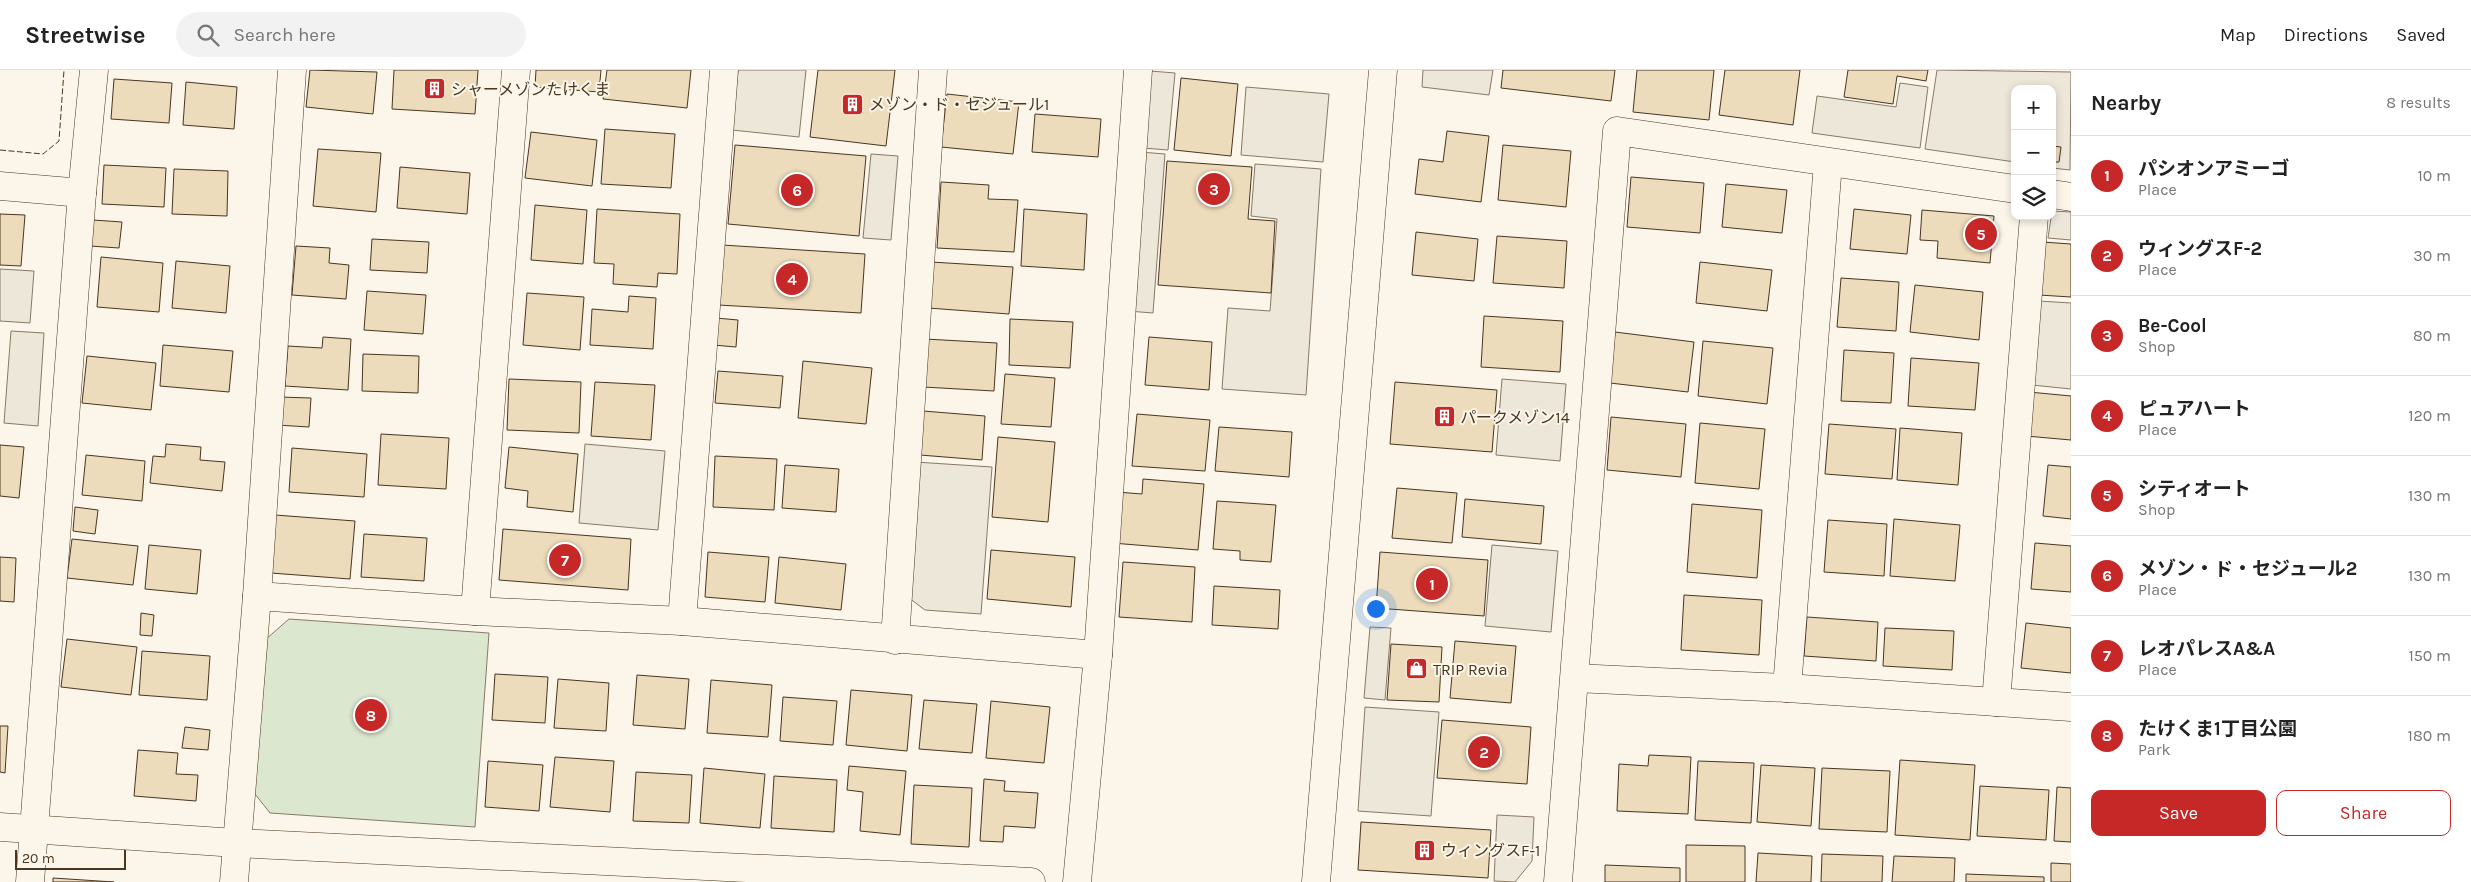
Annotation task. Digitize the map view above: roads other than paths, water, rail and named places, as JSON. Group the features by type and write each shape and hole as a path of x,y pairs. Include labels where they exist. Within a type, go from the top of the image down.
{"street":[{"path":"30,882 82,193 94,70"},
{"path":"234,882 257,596 292,70"},
{"path":"475,611 516,70"},
{"path":"682,621 724,70"},
{"path":"895,640 933,70"},
{"path":"1077,882 1098,655 1138,70"},
{"path":"1316,882 1383,70"},
{"path":"1558,882 1617,131 2011,188"},
{"path":"1787,688 1828,163"},
{"path":"0,186 82,193"},
{"path":"2056,195 2071,197"},
{"path":"1996,702 2034,220"},
{"path":"257,596 475,611 682,621 895,640 1098,655"},
{"path":"1575,678 1787,688 2071,707"},
{"path":"0,827 236,843 1032,882"}],"place":[{"name":"シャーメゾンたけくま","path":"435,89"},
{"name":"メゾン・ド・セジュール1","path":"853,104"},
{"name":"Be-Cool","path":"1214,189"},
{"name":"メゾン・ド・セジュール2","path":"797,190"},
{"name":"シティオート","path":"1981,234"},
{"name":"ピュアハート","path":"792,279"},
{"name":"パークメゾン14","path":"1444,417"},
{"name":"レオパレスA&A","path":"565,560"},
{"name":"パシオンアミーゴ","path":"1432,584"},
{"name":"TRIP Revia","path":"1417,669"},
{"name":"たけくま1丁目公園","path":"371,715"},
{"name":"ウィングスF-2","path":"1484,752"},
{"name":"ウィングスF-1","path":"1425,850"}]}
